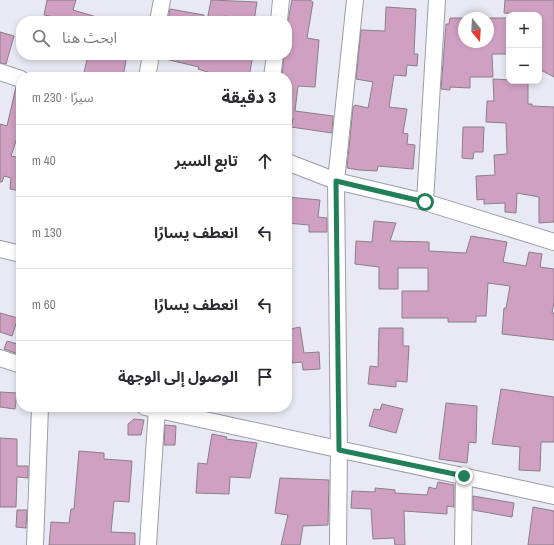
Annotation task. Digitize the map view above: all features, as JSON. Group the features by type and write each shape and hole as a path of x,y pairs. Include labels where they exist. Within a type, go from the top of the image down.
{"street":[{"path":"159,16 162,0"},
{"path":"279,16 281,0"},
{"path":"338,545 339,450 336,181 355,0"},
{"path":"425,202 437,0"},
{"path":"148,72 150,60"},
{"path":"273,72 274,60"},
{"path":"0,72 16,77"},
{"path":"292,164 336,181 425,202 554,242"},
{"path":"0,249 16,253"},
{"path":"0,358 16,363"},
{"path":"35,545 40,412"},
{"path":"148,545 153,412"},
{"path":"171,412 554,496"},
{"path":"463,545 464,476"}],"building":[{"path":"47,0 76,0 73,10 93,16 49,16 44,15"},
{"path":"211,0 257,2 255,16 208,16"},
{"path":"292,0 310,0 313,2 307,38 319,40 315,87 298,86 295,111 333,116 332,133 292,127 292,72 282,72 284,60 292,60 292,16 289,16"},
{"path":"505,0 554,0 554,77 542,71 542,12 504,13"},
{"path":"386,7 416,9 414,54 418,54 417,66 407,65 406,76 394,75 389,107 407,109 403,133 408,134 407,144 415,145 413,169 378,166 377,171 347,168 353,107 355,105 368,108 373,82 356,79 361,30 385,31"},
{"path":"170,9 204,15 204,16 169,16"},
{"path":"450,18 458,18 458,48 494,48 494,18 506,18 506,54 492,54 493,77 470,77 470,88 450,87 450,90 441,89 446,24 449,24"},
{"path":"0,32 14,36 6,64 0,63"},
{"path":"87,60 126,60 124,72 84,72"},
{"path":"169,60 252,60 250,72 208,72 198,69 199,67"},
{"path":"493,79 506,80 506,84 528,84 528,104 532,104 532,106 554,107 554,222 539,223 539,197 517,193 516,213 505,212 505,203 484,204 484,199 477,200 476,176 495,175 494,155 507,154 506,123 486,122 487,101 494,101"},
{"path":"16,87 16,141 11,156 16,157 16,190 10,189 11,178 4,176 2,182 0,182 0,124 7,126"},
{"path":"463,127 484,127 483,152 474,152 473,159 462,158"},
{"path":"292,197 320,200 318,217 327,218 327,232 309,232 309,225 292,223"},
{"path":"374,221 396,223 390,241 429,242 429,251 466,253 471,236 507,242 503,262 526,266 529,252 542,254 540,267 554,269 554,302 552,313 554,313 554,340 502,334 504,308 506,308 510,286 488,283 486,316 476,316 476,322 448,322 448,318 402,318 402,291 428,291 428,268 398,268 398,289 379,289 379,267 355,264 356,241 372,242"},
{"path":"0,313 16,317 16,324 12,336 0,332"},
{"path":"300,327 304,353 319,352 320,369 303,370 302,362 292,363 292,329"},
{"path":"379,328 403,328 403,346 409,346 407,382 396,381 396,387 368,384 370,366 378,367"},
{"path":"7,341 16,344 16,353 4,349"},
{"path":"501,389 554,397 554,442 541,442 540,471 519,470 520,447 492,444"},
{"path":"0,392 16,393 15,409 0,407"},
{"path":"446,403 477,406 476,443 469,442 467,463 439,459"},
{"path":"382,404 403,409 396,433 369,426 374,409 380,410"},
{"path":"134,419 144,420 141,435 128,435 128,424"},
{"path":"165,425 176,426 175,445 164,445"},
{"path":"212,434 227,437 226,439 257,443 250,478 230,477 229,494 196,493 198,463 207,464"},
{"path":"0,438 17,439 17,466 28,466 28,478 17,477 16,507 0,507"},
{"path":"79,451 104,453 104,459 132,461 129,502 114,501 111,532 135,533 135,545 49,545 51,522 69,523 71,509 74,509"},
{"path":"280,478 329,480 328,525 303,526 300,545 281,545 288,515 275,513"},
{"path":"438,482 454,485 454,507 447,506 447,514 404,511 405,545 395,545 394,538 373,539 371,509 351,508 352,491 375,492 375,488 395,490 395,493 427,495 429,487 436,489"},
{"path":"473,496 514,503 512,517 473,510"},
{"path":"533,507 554,511 554,545 528,545"},
{"path":"17,510 27,510 26,528 16,527"}],"route":[{"path":"425,202 336,181 339,450 464,476"}]}
